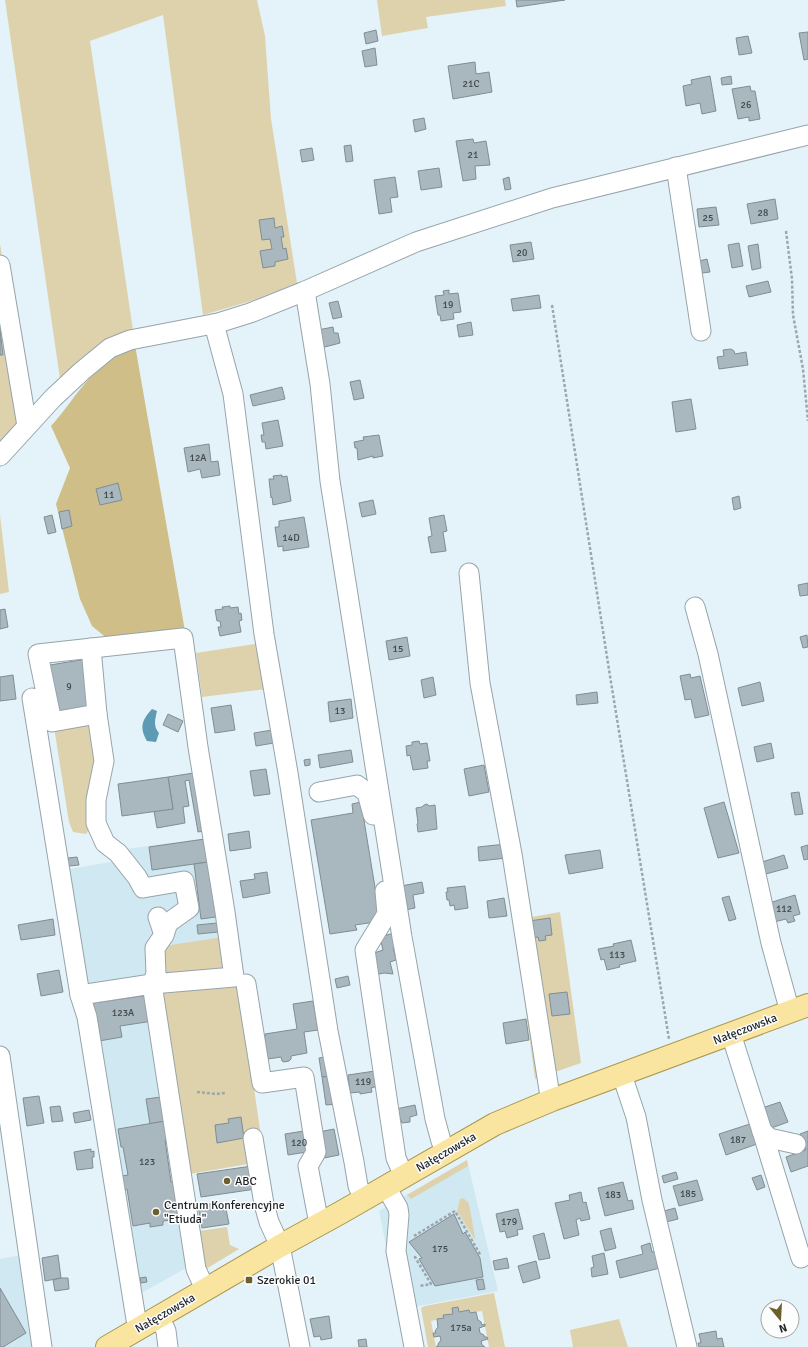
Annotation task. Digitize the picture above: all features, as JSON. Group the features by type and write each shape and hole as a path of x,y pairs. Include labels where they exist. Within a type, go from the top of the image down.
{"main road":[{"name":"Nałęczowska","path":"106,1347 495,1124 552,1100 799,1008"}],"street":[{"path":"0,456 53,398 82,371 110,348 130,340 214,324 250,313 305,291 416,242 552,198 808,135"},
{"path":"676,167 701,331"},
{"path":"0,265 27,426"},
{"path":"305,291 320,384 330,481 402,937 436,1119 441,1141 446,1152"},
{"path":"214,324 232,394 264,634 290,781 328,1031 358,1186 364,1199"},
{"path":"469,573 480,683 512,854 552,1100"},
{"path":"695,607 708,654 771,943 799,1008"},
{"path":"84,994 152,984 234,977 198,747 183,638 38,654 52,722 97,714"},
{"path":"91,648 97,714 104,761 96,800 96,823 105,843 118,853 137,877 143,888 184,881 189,908 168,923 164,935 154,948 156,974 152,984 196,1269 205,1289"},
{"path":"32,698 84,994 136,1319 140,1327"},
{"path":"319,792 357,785 367,792 372,810 385,890 387,914 366,950 396,1158 404,1176"},
{"path":"158,917 164,935"},
{"path":"84,958 84,994"},
{"path":"246,984 262,1083 304,1077 316,1152 308,1166 319,1224"},
{"path":"731,1034 801,1258"},
{"path":"0,1056 42,1347"},
{"path":"622,1075 636,1117 652,1200 687,1347"},
{"path":"762,1131 769,1138 796,1144"},
{"path":"252,1138 267,1216 280,1246 300,1347"},
{"path":"386,1187 398,1208 399,1215 396,1250 414,1347"},
{"path":"159,1316 166,1331 168,1347"}],"path":[{"path":"786,230 792,279 793,316 802,369 808,422"},
{"path":"552,304 611,684 672,1056"},
{"path":"196,1092 216,1094 225,1093"},
{"path":"413,1237 455,1211 481,1256"},
{"path":"414,1253 417,1270"},
{"path":"415,1257 431,1284 419,1286 420,1284"}],"shaded area":[{"path":"5,0 257,0 265,36 271,119 297,283 251,301 203,315 163,15 90,41 133,330 60,379"},
{"path":"377,0 505,0 506,6 426,17 428,28 382,36"},
{"path":"0,244 29,413 0,442"},
{"path":"135,345 185,631 109,640 92,626 80,599 56,504 70,468 51,426 83,385 98,369 122,352"},
{"path":"0,515 9,592 0,594"},
{"path":"260,643 267,689 202,697 196,653"},
{"path":"88,721 95,752 89,811 90,829 86,834 73,832 69,822 54,727"},
{"path":"213,837 239,985 153,994 188,1267 136,1296 64,870 128,859 126,849"},
{"path":"560,912 581,1063 535,1079 514,920"},
{"path":"223,937 227,973 161,980 164,946"},
{"path":"239,985 265,1164 248,1164 190,1174 199,1231 227,1227 230,1245 239,1249 206,1269 198,1264 156,993"},
{"path":"467,1160 498,1291 399,1310 379,1211"},
{"path":"467,1160 468,1166 411,1199 407,1195"},
{"path":"463,1198 469,1204 475,1240 457,1211 460,1199"},
{"path":"27,1254 38,1347 0,1347 0,1259"},
{"path":"494,1293 505,1347 489,1347 482,1311 470,1313 469,1310 459,1312 458,1307 452,1308 453,1314 443,1315 444,1318 431,1321 436,1347 428,1347 421,1308"},
{"path":"619,1319 628,1347 573,1347 570,1330"}],"water":[{"path":"152,709 157,711 155,725 159,733 156,742 147,741 142,728 144,720"}],"building":[{"path":"516,0 565,0 517,7"},
{"path":"376,30 378,41 366,44 364,33"},
{"path":"808,32 808,59 804,60 799,33"},
{"path":"748,36 752,53 739,55 736,38"},
{"path":"375,48 377,65 365,67 362,51"},
{"path":"475,62 476,74 489,72 492,92 453,99 448,66"},
{"path":"710,76 716,111 702,114 700,103 686,106 683,86 692,84 691,80"},
{"path":"731,76 732,84 722,85 721,78"},
{"path":"750,86 751,91 755,91 760,119 749,121 749,117 738,119 732,89"},
{"path":"424,118 426,129 415,132 413,120"},
{"path":"473,139 474,143 486,141 490,165 475,166 476,179 463,181 456,141"},
{"path":"351,145 353,161 346,162 344,146"},
{"path":"312,148 314,160 302,162 300,150"},
{"path":"439,168 442,187 421,190 418,171"},
{"path":"395,177 398,197 390,198 392,212 379,214 374,180"},
{"path":"509,177 511,189 505,190 503,179"},
{"path":"775,199 778,219 751,224 747,204"},
{"path":"716,207 719,225 699,227 697,209"},
{"path":"274,218 275,228 282,226 284,237 281,237 283,249 286,248 288,259 275,262 275,266 263,268 260,251 272,249 270,239 262,240 259,220"},
{"path":"531,242 534,259 513,262 510,245"},
{"path":"739,243 743,266 732,268 728,245"},
{"path":"758,244 761,268 752,270 748,246"},
{"path":"707,259 710,272 702,273 699,261"},
{"path":"768,281 771,292 749,297 746,286"},
{"path":"449,290 449,294 458,293 461,312 453,313 454,319 441,321 440,315 438,315 435,296 444,295 443,291"},
{"path":"539,295 541,308 513,311 511,299"},
{"path":"338,301 342,317 333,319 329,303"},
{"path":"471,322 473,335 459,337 457,325"},
{"path":"333,327 334,333 338,333 340,343 321,348 318,330"},
{"path":"0,329 3,355 0,355"},
{"path":"731,349 735,354 746,352 748,365 719,369 717,357 724,356 723,350"},
{"path":"360,380 364,398 354,400 350,382"},
{"path":"282,387 285,399 253,406 250,395"},
{"path":"691,399 696,429 676,432 672,402"},
{"path":"278,420 283,446 266,449 265,442 262,442 261,435 264,435 262,423"},
{"path":"379,435 383,456 373,458 373,456 358,460 357,448 355,448 354,442 364,440 363,437"},
{"path":"209,444 211,462 218,461 220,475 202,478 200,469 188,472 184,448"},
{"path":"282,475 282,477 287,476 291,501 273,505 269,479 274,479 273,476"},
{"path":"118,483 122,500 100,505 96,489"},
{"path":"739,496 741,508 734,510 732,498"},
{"path":"373,500 376,514 362,517 359,503"},
{"path":"69,510 72,526 62,529 59,512"},
{"path":"52,515 56,532 48,534 44,517"},
{"path":"444,515 447,531 443,532 446,551 431,553 428,537 432,536 429,518"},
{"path":"304,517 309,547 283,551 283,546 278,547 275,527 279,527 279,521"},
{"path":"808,583 808,595 800,596 798,585"},
{"path":"230,606 230,608 238,607 239,614 241,613 242,620 239,621 241,632 220,636 218,627 221,627 220,621 217,621 215,610"},
{"path":"5,609 8,627 0,629 0,610"},
{"path":"807,635 808,647 803,648 800,637"},
{"path":"407,637 410,656 389,660 386,641"},
{"path":"87,659 94,707 51,713 44,666"},
{"path":"690,674 691,678 700,676 709,715 695,718 691,699 685,700 680,676"},
{"path":"13,675 16,699 0,701 0,677"},
{"path":"433,677 436,695 424,698 421,680"},
{"path":"760,682 764,701 742,706 738,688"},
{"path":"597,692 598,703 577,705 576,695"},
{"path":"351,699 353,718 330,722 328,702"},
{"path":"231,705 235,730 215,733 211,708"},
{"path":"168,714 183,721 178,732 163,725"},
{"path":"272,730 274,743 256,746 254,733"},
{"path":"419,741 420,744 427,743 430,761 427,761 428,768 413,770 410,755 407,756 406,746 412,745 412,742"},
{"path":"771,743 774,758 757,762 754,747"},
{"path":"351,750 353,762 320,768 318,755"},
{"path":"310,759 310,765 305,766 304,760"},
{"path":"484,765 489,792 469,796 464,769"},
{"path":"266,769 270,794 254,796 250,771"},
{"path":"200,772 210,830 198,832 189,780 185,781 189,806 183,807 185,823 157,828 154,811 173,809 168,777"},
{"path":"168,777 173,809 122,816 118,784"},
{"path":"799,792 803,814 795,815 791,793"},
{"path":"361,802 380,918 375,922 355,925 357,930 330,934 311,820 353,813 352,804"},
{"path":"724,802 739,853 718,858 704,808"},
{"path":"427,804 429,806 435,805 437,829 418,832 416,808"},
{"path":"249,831 251,848 230,851 228,834"},
{"path":"212,838 215,861 152,870 149,847"},
{"path":"506,844 507,858 479,861 478,847"},
{"path":"808,845 808,859 804,860 801,847"},
{"path":"600,850 603,868 569,874 565,855"},
{"path":"784,855 788,868 762,875 759,863"},
{"path":"77,857 79,865 69,866 68,858"},
{"path":"215,861 223,916 201,919 194,864"},
{"path":"267,872 270,893 243,898 240,881 255,879 254,874"},
{"path":"422,882 424,893 413,895 415,908 401,911 396,887"},
{"path":"465,886 468,908 455,910 454,905 450,906 449,900 447,900 447,888"},
{"path":"795,895 800,914 793,916 795,921 788,923 786,919 774,922 769,903"},
{"path":"729,896 736,919 729,921 722,898"},
{"path":"504,898 507,916 489,918 487,901"},
{"path":"550,918 552,935 545,936 546,940 539,941 538,937 532,938 529,921"},
{"path":"53,919 55,935 21,940 18,925"},
{"path":"217,923 218,932 198,934 197,925"},
{"path":"394,933 397,947 393,948 396,960 390,962 393,974 384,973 375,975 374,953 383,950 380,937"},
{"path":"631,940 636,961 619,965 620,967 607,970 604,959 601,960 598,949 614,946 613,944"},
{"path":"59,970 63,992 41,996 37,974"},
{"path":"348,976 350,985 337,988 335,979"},
{"path":"567,992 570,1014 552,1016 549,994"},
{"path":"149,995 153,1021 120,1026 122,1037 99,1041 93,1003"},
{"path":"313,1001 318,1030 304,1032 307,1053 291,1056 289,1061 284,1062 282,1061 281,1057 268,1059 264,1037 265,1034 297,1029 293,1004"},
{"path":"526,1019 529,1040 506,1044 503,1023"},
{"path":"330,1056 333,1076 322,1077 319,1058"},
{"path":"375,1071 378,1086 371,1088 372,1092 360,1094 360,1092 350,1093 348,1075"},
{"path":"333,1076 337,1104 326,1105 322,1077"},
{"path":"39,1096 44,1123 27,1126 23,1098"},
{"path":"161,1097 165,1121 150,1124 146,1099"},
{"path":"780,1102 788,1122 766,1130 759,1109"},
{"path":"415,1105 417,1115 410,1117 410,1122 402,1123 400,1118 393,1119 391,1110"},
{"path":"60,1106 63,1121 52,1122 50,1107"},
{"path":"89,1110 91,1120 75,1123 73,1113"},
{"path":"241,1117 244,1138 217,1143 215,1125 229,1123 228,1119"},
{"path":"165,1121 168,1140 165,1140 171,1182 174,1181 179,1219 163,1221 163,1225 150,1227 150,1223 133,1226 127,1189 123,1190 121,1176 128,1175 118,1129"},
{"path":"750,1124 757,1144 726,1155 719,1134"},
{"path":"334,1129 339,1155 324,1158 319,1132"},
{"path":"310,1130 313,1151 288,1155 285,1134"},
{"path":"808,1131 808,1166 791,1172 786,1157 806,1150 800,1134"},
{"path":"91,1149 91,1152 94,1151 94,1157 92,1157 93,1168 77,1170 74,1152"},
{"name":"ABC","path":"252,1166 256,1189 201,1197 197,1174"},
{"path":"676,1172 678,1179 664,1183 662,1176"},
{"path":"761,1175 765,1187 757,1190 752,1178"},
{"path":"697,1180 703,1200 679,1206 673,1186"},
{"path":"623,1182 628,1201 632,1200 634,1209 605,1216 598,1188"},
{"path":"581,1192 583,1203 586,1202 590,1219 581,1221 580,1218 576,1220 579,1235 564,1239 555,1203 570,1200 569,1195"},
{"path":"222,1202 223,1210 226,1209 229,1224 202,1228 198,1206"},
{"path":"675,1208 678,1219 666,1222 664,1211"},
{"path":"518,1209 523,1229 517,1230 518,1235 507,1238 505,1231 500,1232 496,1214"},
{"path":"454,1214 463,1234 465,1232 480,1258 483,1277 435,1286 419,1259 422,1258 409,1242"},
{"path":"611,1228 616,1248 605,1251 600,1231"},
{"path":"544,1233 550,1258 539,1260 533,1236"},
{"path":"650,1243 652,1252 660,1250 664,1267 620,1278 616,1261 643,1254 641,1246"},
{"path":"604,1253 608,1274 592,1277 591,1268 594,1267 592,1256"},
{"path":"58,1255 61,1278 45,1281 42,1258"},
{"path":"507,1258 509,1268 495,1270 493,1261"},
{"path":"536,1261 540,1278 523,1283 518,1266"},
{"path":"146,1277 147,1282 141,1283 140,1278"},
{"path":"68,1278 69,1289 55,1291 53,1280"},
{"path":"483,1279 485,1289 478,1290 476,1280"},
{"path":"0,1288 26,1333 3,1347 0,1347"},
{"path":"458,1307 459,1312 469,1310 470,1313 476,1312 478,1320 482,1325 485,1324 485,1326 479,1328 480,1333 488,1339 481,1341 482,1345 485,1347 436,1347 441,1340 440,1336 434,1337 433,1333 436,1333 435,1331 438,1327 437,1319 444,1318 443,1315 453,1314 452,1308"},
{"path":"329,1316 332,1338 321,1340 320,1336 314,1337 310,1319"},
{"path":"716,1331 717,1339 722,1338 724,1347 699,1347 698,1343 701,1343 699,1334"},
{"path":"366,1339 367,1347 359,1347 358,1340"}],"place":[{"name":"ABC","path":"227,1181"},
{"name":"Centrum Konferencyjne \"Etiuda\"","path":"156,1212"},
{"name":"Szerokie 01","path":"249,1280"}]}
